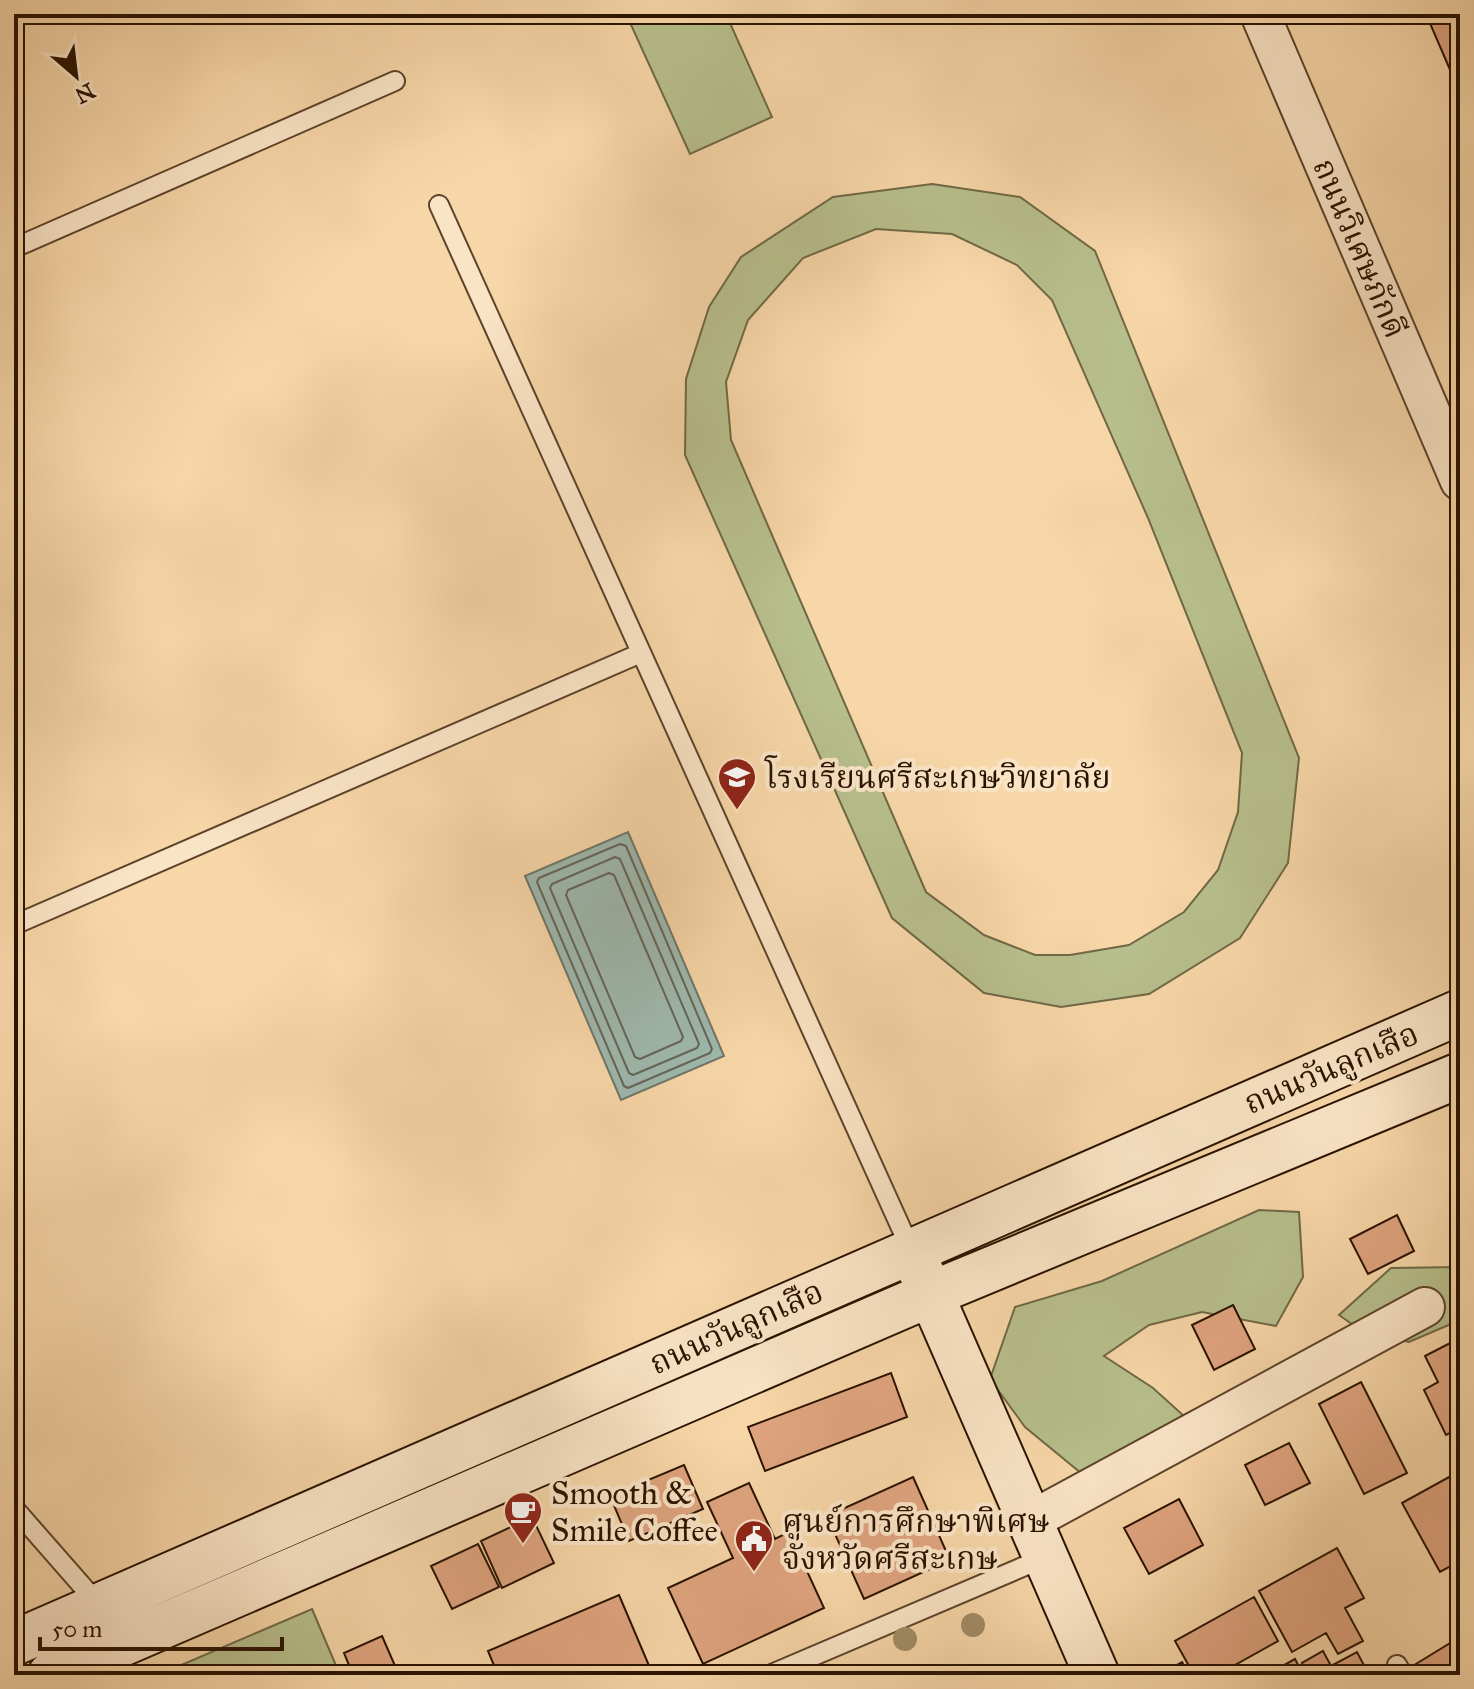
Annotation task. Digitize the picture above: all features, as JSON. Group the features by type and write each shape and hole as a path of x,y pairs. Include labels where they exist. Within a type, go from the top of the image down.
{"street":[{"name":"ถนนวิเศษภักดี","path":"1260,14 1460,481"},
{"name":"ถนนวันลูกเสือ","path":"14,1641 1460,1012"},
{"name":"ถนนวันลูกเสือ","path":"50,1675 931,1294 1460,1075"},
{"path":"911,1250 1097,1675"},
{"path":"1038,1539 1425,1307"},
{"path":"99,1606 116,1647"}],"lane":[{"path":"14,248 395,81"},
{"path":"439,205 911,1250"},
{"path":"14,925 641,653"},
{"path":"14,1508 99,1606"},
{"path":"769,1675 1038,1539"}],"green space":[{"path":"626,14 726,14 772,117 690,154"},
{"path":"932,184 1020,197 1095,251 1299,758 1288,863 1240,938 1149,994 1061,1007 984,993 892,918 685,455 686,379 709,307 741,257 833,197","holes":["876,229 952,234 1017,265 1052,300 1148,518 1242,753 1238,812 1218,870 1184,912 1129,945 1070,955 1035,955 984,935 926,892 731,440 726,382 748,320 803,258"]},
{"path":"1259,1210 1299,1212 1303,1277 1276,1326 1202,1312 1149,1325 1104,1356 1153,1388 1196,1427 1087,1478 1025,1427 990,1379 1015,1307 1102,1281"},
{"path":"1460,1267 1458,1321 1409,1342 1363,1332 1339,1315 1391,1268"},
{"path":"312,1609 340,1675 158,1675"}],"water":[{"path":"628,832 724,1056 621,1100 525,876"}],"building":[{"path":"1426,14 1460,14 1460,93"},
{"path":"1397,1215 1414,1251 1368,1274 1350,1239"},
{"path":"1233,1305 1255,1349 1214,1370 1192,1325"},
{"path":"1460,1338 1460,1428 1446,1435 1424,1390 1438,1382 1425,1356"},
{"path":"891,1373 907,1417 765,1471 748,1427"},
{"path":"1361,1382 1407,1473 1364,1494 1319,1404"},
{"path":"1289,1443 1310,1483 1265,1505 1245,1465"},
{"path":"684,1465 703,1509 629,1541 610,1496"},
{"path":"1460,1471 1460,1561 1440,1572 1402,1503"},
{"path":"913,1477 950,1560 864,1599 827,1516"},
{"name":"ศูนย์การศึกษาพิเศษ จังหวัดศรีสะเกษ","path":"749,1483 775,1539 789,1532 824,1608 703,1664 668,1588 733,1558 707,1502"},
{"path":"1179,1499 1203,1545 1149,1574 1124,1528"},
{"path":"532,1517 554,1563 502,1588 481,1541"},
{"path":"478,1544 499,1587 452,1609 431,1566"},
{"path":"1337,1548 1364,1598 1345,1608 1363,1641 1338,1654 1326,1633 1292,1652 1259,1591"},
{"path":"619,1595 653,1675 498,1675 488,1651"},
{"path":"1254,1597 1278,1641 1217,1675 1194,1675 1175,1641"},
{"path":"382,1636 399,1675 353,1675 344,1653"},
{"path":"1460,1637 1460,1675 1416,1675 1411,1667"},
{"path":"1323,1651 1331,1666 1357,1652 1369,1675 1308,1675 1302,1663"},
{"path":"1295,1659 1303,1675 1266,1675"},
{"path":"1182,1662 1189,1675 1159,1675"}],"place":[{"name":"โรงเรียนศรีสะเกษวิทยาลัย","path":"737,811"},
{"name":"Smooth & Smile Coffee","path":"523,1545"},
{"name":"ศูนย์การศึกษาพิเศษ จังหวัดศรีสะเกษ","path":"754,1573"}]}
